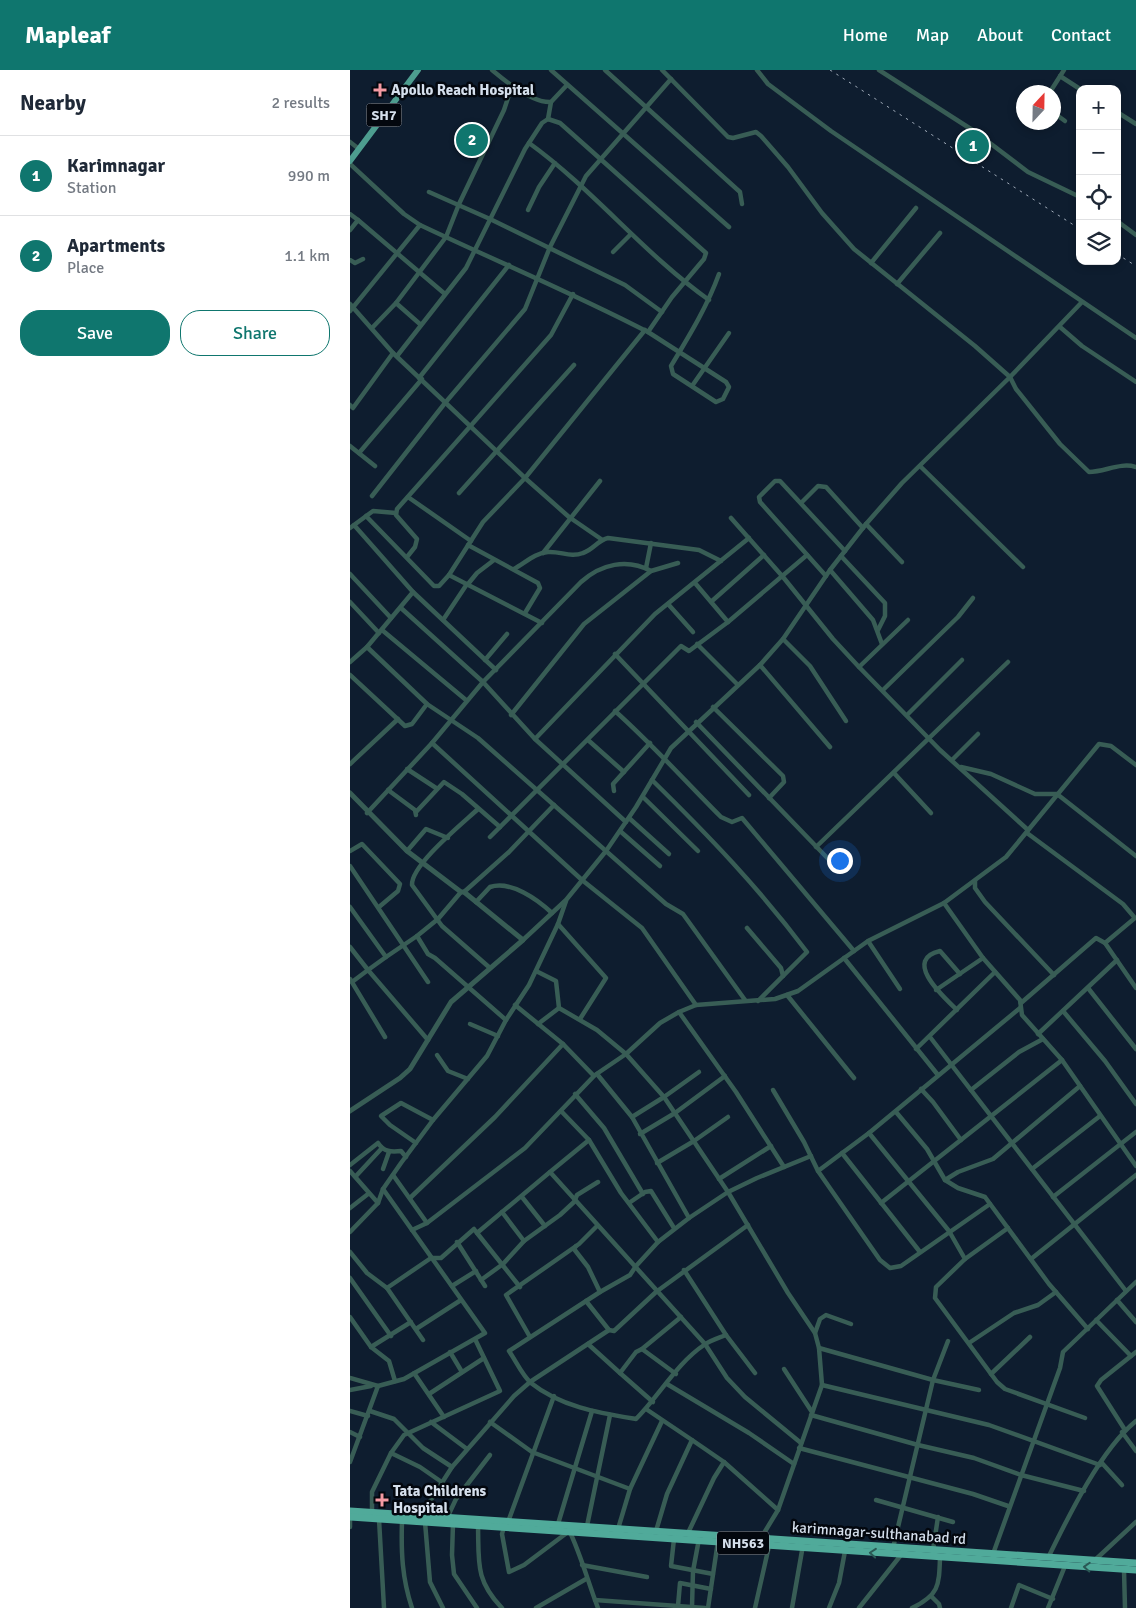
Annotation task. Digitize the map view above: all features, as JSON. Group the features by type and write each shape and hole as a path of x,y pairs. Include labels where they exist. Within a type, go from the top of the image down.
{"highway":[{"name":"karimnagar-sulthanabad rd","path":"350,1511 425,1519 448,1516 506,1524 558,1524 568,1528 587,1526 803,1541 892,1551 933,1550 1136,1563"},
{"name":"NH563","path":"350,1518 402,1521 425,1519 478,1526 506,1524 568,1528 802,1549 892,1551 902,1555 940,1558 1136,1570"}],"main road":[{"name":"SH7","path":"350,162 418,70"}],"street":[{"path":"492,70 512,86 544,101 551,102"},
{"path":"551,70 729,227"},
{"path":"605,70 740,192 742,204"},
{"path":"662,70 728,137 732,138 756,132 761,136 788,167 822,214 854,249 975,346 1010,378 1016,389 1060,444 1089,472 1097,472 1114,467 1136,468"},
{"path":"756,70 768,84 831,130 1136,338"},
{"path":"879,70 974,131 1028,172 1076,194"},
{"path":"1054,85 1064,70"},
{"path":"1060,76 1076,86"},
{"path":"372,496 445,403 525,309 550,247 580,185 622,132 671,79"},
{"path":"351,408 459,278 476,252 490,219 529,143 542,123 548,119 551,102 567,85"},
{"path":"372,328 396,303 446,237 459,204 504,110 512,86"},
{"path":"1121,115 1136,124"},
{"path":"1061,118 1065,121"},
{"path":"366,516 434,586 439,586 449,575 483,522 525,478 704,259 706,253 560,123 548,119"},
{"path":"350,142 359,150"},
{"path":"529,143 580,185 684,283 709,300"},
{"path":"350,162 404,214 420,225 476,252 573,294 647,331 680,351 706,368 728,384 728,390 723,399 716,402 671,371 671,366 680,351 709,300 719,274"},
{"path":"528,210 555,163"},
{"path":"429,192 550,247 625,285 662,312"},
{"path":"871,264 916,208"},
{"path":"350,214 445,294"},
{"path":"350,230 358,220"},
{"path":"1121,224 1136,235"},
{"path":"420,225 398,254 351,307 395,355 468,427 569,517 601,539"},
{"path":"897,284 940,233"},
{"path":"613,252 630,234"},
{"path":"350,260 355,263 363,259"},
{"path":"359,453 420,379 509,265"},
{"path":"396,513 468,427 551,335 573,294"},
{"path":"350,1111 400,1078 410,1068 451,1002 566,900 606,851 628,820 671,748 696,722 760,665 783,639 830,570 865,526 920,466 1010,378 1082,302"},
{"path":"396,303 421,325"},
{"path":"1060,327 1082,346 1136,382"},
{"path":"692,386 729,333"},
{"path":"459,493 574,365"},
{"path":"350,446 375,466"},
{"path":"920,466 1023,568"},
{"path":"826,576 759,497 778,480 801,504 885,603 885,616 878,630"},
{"path":"542,554 569,517 600,481"},
{"path":"801,504 818,486 826,487 902,562"},
{"path":"408,497 494,560 514,569 540,586 525,613"},
{"path":"406,557 416,547 417,539 396,513 377,510 352,527 414,592 496,670"},
{"path":"731,518 783,576 833,639 929,739 1027,831 1124,904 1135,918 1105,943"},
{"path":"514,569 527,559 549,552 568,556 581,554 591,550 601,539 608,538 705,551 721,560"},
{"path":"535,739 615,654 668,604 748,538"},
{"path":"646,568 651,543"},
{"path":"712,601 764,555"},
{"path":"490,837 681,646 689,651 728,622 807,555"},
{"path":"443,620 477,573 494,560"},
{"path":"511,714 584,624 651,571 678,563"},
{"path":"367,813 432,743 466,700 590,574 622,564 638,564 651,571"},
{"path":"830,570 865,610 878,630 882,644"},
{"path":"350,574 391,618"},
{"path":"449,575 542,623"},
{"path":"695,583 728,622"},
{"path":"350,661 367,647 414,592"},
{"path":"883,690 958,617 973,598"},
{"path":"350,602 380,632 466,700"},
{"path":"668,604 693,632"},
{"path":"400,608 483,682 535,739 563,765 669,854"},
{"path":"859,667 908,620"},
{"path":"485,660 507,634"},
{"path":"783,639 810,666 846,721"},
{"path":"697,644 738,685"},
{"path":"367,647 427,704 478,738 666,904 683,914 745,1000"},
{"path":"615,654 687,732 749,795"},
{"path":"907,715 962,660"},
{"path":"816,847 1008,662"},
{"path":"760,665 830,747"},
{"path":"350,675 405,726 409,726 427,704"},
{"path":"713,708 783,776 784,782 770,798"},
{"path":"614,711 650,743 664,760 721,817 732,822 742,818 793,881 854,951"},
{"path":"350,764 398,719"},
{"path":"696,722 836,868"},
{"path":"952,760 978,734"},
{"path":"588,740 624,772"},
{"path":"432,743 582,880 642,928 696,1004"},
{"path":"614,791 612,785 650,743"},
{"path":"412,1230 427,1222 525,1148 595,1075 626,1054 660,1023 696,1004 745,1000 758,1001 798,991 868,941 944,903 1006,856 1099,744 1111,746 1136,765"},
{"path":"958,767 991,774 1035,794 1057,794 1136,856"},
{"path":"407,769 436,788"},
{"path":"894,773 931,813"},
{"path":"652,780 712,839 769,902 807,952 758,1001"},
{"path":"388,790 416,813 436,788 445,782 500,827"},
{"path":"350,793 352,799 407,850 523,940"},
{"path":"643,797 698,851"},
{"path":"385,1037 351,981 417,936 438,919 462,892 530,832 554,805"},
{"path":"478,808 424,862 412,876 412,885 442,926 490,968"},
{"path":"407,850 426,829 448,838"},
{"path":"620,831 660,866"},
{"path":"350,851 362,844 400,884 398,891 379,907"},
{"path":"350,866 428,982"},
{"path":"975,880 975,888 984,902 1054,975"},
{"path":"476,902 490,887 500,886 528,894 552,913"},
{"path":"350,1232 378,1203 383,1189 416,1143 486,1056 536,971 558,924 566,900"},
{"path":"944,903 1020,1006 1022,1015 1062,1060 1136,1166"},
{"path":"350,907 386,957"},
{"path":"558,924 606,978 580,1019"},
{"path":"747,928 778,965 783,976"},
{"path":"417,936 428,954 432,955 506,1020"},
{"path":"818,1171 896,1112 1096,938 1105,943 1136,988"},
{"path":"868,941 900,989"},
{"path":"350,947 428,1040"},
{"path":"957,1010 936,990 925,973 924,968 928,959 938,951 942,953 960,974"},
{"path":"844,958 938,1075"},
{"path":"936,990 984,958"},
{"path":"1038,1034 1117,960"},
{"path":"536,971 556,981 559,1008"},
{"path":"916,1049 995,972"},
{"path":"1088,988 1136,1049"},
{"path":"787,995 854,1078"},
{"path":"515,1005 564,1044 595,1075 632,1117 689,1218"},
{"path":"559,1008 580,1019 626,1054 664,1097 728,1192 788,1293 815,1332 819,1348 822,1385 778,1510 761,1538"},
{"path":"538,1024 559,1008"},
{"path":"1063,1011 1105,1061 1136,1104"},
{"path":"679,1012 725,1076 784,1167"},
{"path":"470,1024 498,1036"},
{"path":"930,1037 1126,1291"},
{"path":"971,1090 1019,1052 1043,1039"},
{"path":"410,1198 495,1117 564,1044"},
{"path":"437,1055 448,1070 468,1079"},
{"path":"881,1203 934,1160 993,1117 1062,1060"},
{"path":"632,1117 699,1072"},
{"path":"640,1134 675,1112 725,1076"},
{"path":"946,1180 958,1172 992,1159 1080,1086"},
{"path":"921,1089 934,1102 961,1140"},
{"path":"773,1090 818,1171 885,1265 897,1269 990,1204"},
{"path":"576,1094 604,1128 642,1194"},
{"path":"416,1143 390,1125 381,1116 402,1103 433,1120"},
{"path":"560,1111 589,1140 629,1203 658,1242"},
{"path":"896,1112 934,1160 946,1180 958,1188 980,1194 990,1204 1056,1292 1088,1329"},
{"path":"1032,1169 1100,1116"},
{"path":"657,1163 694,1141 728,1117"},
{"path":"1053,1197 1136,1132"},
{"path":"869,1133 949,1232 965,1259"},
{"path":"477,1233 589,1140"},
{"path":"350,1165 378,1143 389,1152 401,1151 406,1157"},
{"path":"719,1179 771,1146"},
{"path":"356,1176 382,1148"},
{"path":"383,1169 389,1152"},
{"path":"842,1153 920,1252"},
{"path":"726,1335 705,1344 636,1419 592,1411 554,1396 530,1382 509,1351 600,1292 630,1275 658,1242 674,1228 728,1192 811,1156"},
{"path":"350,1171 356,1176 368,1194 378,1203"},
{"path":"550,1172 574,1202 636,1266 656,1292 705,1344 727,1378 745,1397 800,1446 911,1479 973,1494 1008,1506"},
{"path":"393,1175 427,1222"},
{"path":"1031,1259 1136,1175"},
{"path":"481,1280 502,1264 524,1241 574,1202 577,1196 598,1182"},
{"path":"350,1390 378,1386 414,1373 485,1333 383,1189"},
{"path":"629,1203 642,1194 652,1192 674,1228"},
{"path":"350,1208 368,1194"},
{"path":"522,1197 545,1226"},
{"path":"502,1212 524,1241"},
{"path":"443,1608 430,1582 425,1519 427,1506 452,1467 490,1422 530,1382 609,1330 614,1331 656,1292 748,1225"},
{"path":"597,1226 574,1248 588,1267 600,1292"},
{"path":"1008,1228 965,1259 942,1280 934,1292 939,1304 1005,1389 1085,1418"},
{"path":"387,1288 431,1258 441,1258 474,1229 520,1286"},
{"path":"458,1242 485,1286"},
{"path":"530,1337 506,1295 579,1244"},
{"path":"350,1252 367,1273 387,1288 423,1340"},
{"path":"684,1270 726,1335 756,1373"},
{"path":"452,1286 476,1272"},
{"path":"350,1278 391,1336"},
{"path":"992,1554 1008,1506 1047,1405 1060,1368 1063,1352 1136,1282"},
{"path":"969,1343 1014,1313 1038,1305 1056,1292"},
{"path":"416,1329 461,1300"},
{"path":"1118,1300 1136,1322"},
{"path":"586,1301 609,1330"},
{"path":"815,1332 820,1319 826,1315 851,1324"},
{"path":"350,1317 371,1347 389,1361 395,1381"},
{"path":"620,1373 636,1352 680,1317"},
{"path":"1096,1320 1131,1356"},
{"path":"371,1347 411,1322"},
{"path":"992,1374 1030,1337"},
{"path":"372,1512 372,1492 391,1453 408,1433 500,1391 475,1339"},
{"path":"892,1551 911,1479 933,1380 948,1340"},
{"path":"588,1344 653,1402"},
{"path":"819,1348 933,1380 979,1390"},
{"path":"642,1349 676,1374"},
{"path":"450,1352 462,1372"},
{"path":"1136,1352 1101,1380 1097,1386 1136,1451"},
{"path":"429,1394 484,1358"},
{"path":"784,1369 812,1413 918,1445 974,1458 1021,1475 1084,1491"},
{"path":"414,1373 444,1417"},
{"path":"350,1378 371,1386"},
{"path":"668,1384 733,1423 794,1464"},
{"path":"822,1385 989,1425 1101,1464 1122,1485"},
{"path":"350,1462 378,1386"},
{"path":"554,1396 549,1414 532,1452 502,1534 509,1572 524,1565 568,1528 577,1547 586,1579 598,1608"},
{"path":"646,1409 724,1462 778,1510"},
{"path":"350,1411 368,1416"},
{"path":"370,1411 394,1420 423,1448 452,1467"},
{"path":"558,1524 592,1411"},
{"path":"587,1526 610,1415"},
{"path":"618,1529 630,1489 662,1421"},
{"path":"1048,1558 1084,1491 1101,1464 1124,1431 1136,1421"},
{"path":"431,1422 467,1449"},
{"path":"490,1422 532,1452 630,1489"},
{"path":"350,1432 360,1437"},
{"path":"656,1531 667,1494 692,1440"},
{"path":"391,1453 420,1467 443,1483"},
{"path":"448,1516 456,1499 490,1455"},
{"path":"688,1533 714,1478 724,1462"},
{"path":"876,1500 953,1522"},
{"path":"933,1550 938,1517"},
{"path":"350,1518 350,1527"},
{"path":"379,1519 384,1608"},
{"path":"402,1521 401,1555 404,1586 412,1608"},
{"path":"1095,1560 1136,1522"},
{"path":"453,1524 452,1555 454,1574 477,1608"},
{"path":"478,1526 480,1568 483,1584 502,1608"},
{"path":"674,1539 671,1566 713,1574"},
{"path":"692,1607 693,1571 699,1539"},
{"path":"792,1608 803,1541"},
{"path":"595,1600 707,1608 718,1542"},
{"path":"755,1608 769,1546"},
{"path":"829,1608 839,1583 845,1551"},
{"path":"859,1608 902,1555"},
{"path":"912,1608 932,1597 939,1578 940,1558"},
{"path":"582,1565 647,1577"},
{"path":"1048,1608 1065,1566"},
{"path":"1124,1570 1125,1608"},
{"path":"536,1608 586,1579"},
{"path":"678,1606 680,1583 711,1588"},
{"path":"1011,1608 1019,1585 1053,1599"},
{"path":"932,1597 939,1604 940,1608"},
{"path":"630,1604 635,1608"}],"railway":[{"path":"830,70 1076,226"},
{"path":"1121,257 1136,266"}],"place":[{"name":"Apollo Reach Hospital","path":"380,90"},
{"name":"Apartments","path":"472,140"},
{"name":"Karimnagar","path":"973,146"},
{"name":"Tata Childrens Hospital","path":"382,1500"}]}
